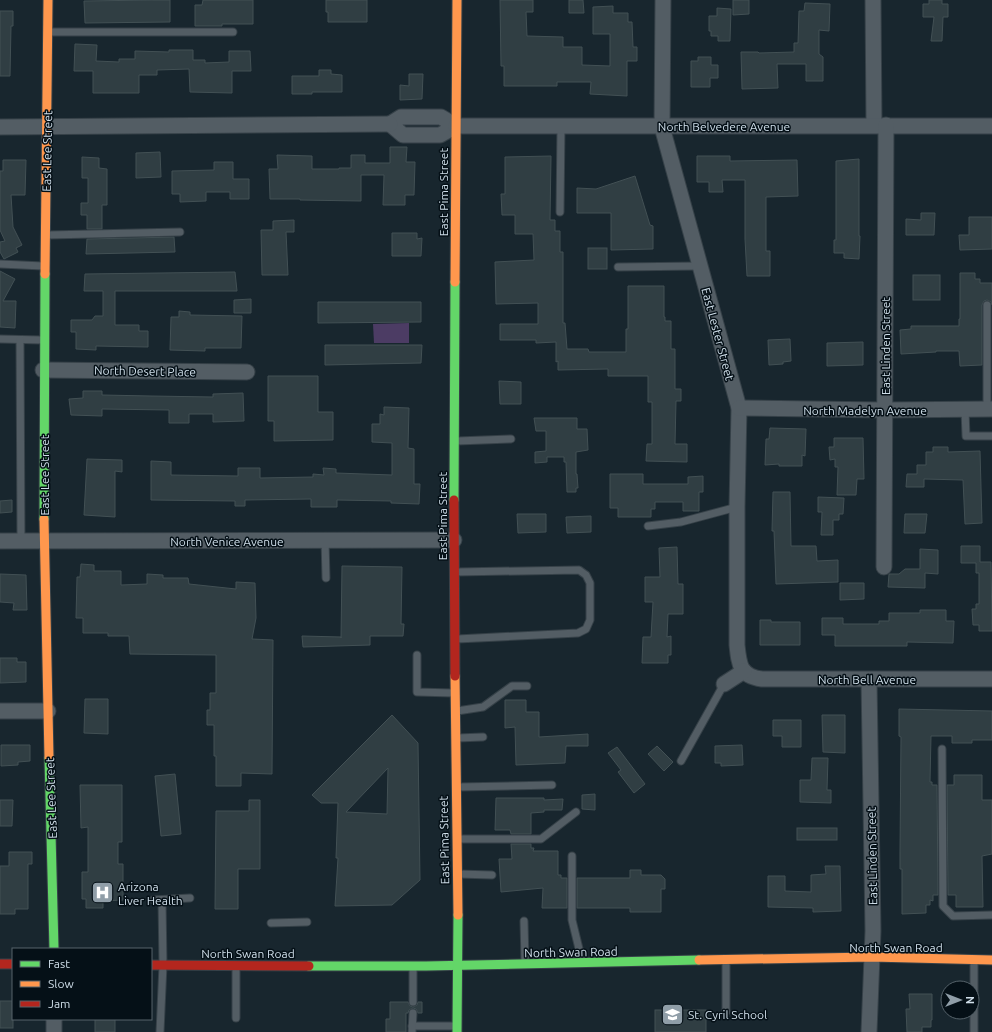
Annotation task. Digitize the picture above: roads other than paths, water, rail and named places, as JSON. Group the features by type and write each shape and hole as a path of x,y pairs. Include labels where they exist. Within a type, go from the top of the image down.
{"street":[{"name":"East Lee Street","path":"48,0 48,127 43,370 44,541 54,948"},
{"name":"East Pima Street","path":"457,0 454,442 458,966 457,1029"},
{"name":"East Lester Street","path":"663,0 662,127 739,408 737,645 738,658 744,671"},
{"name":"East Linden Street","path":"873,0 880,125 885,410 884,567"},
{"name":"North Belvedere Avenue","path":"48,127 390,124 403,135 440,135 456,126 992,126"},
{"path":"0,128 48,127"},
{"name":"North Desert Place","path":"43,370 247,372"},
{"name":"North Madelyn Avenue","path":"739,408 885,410 990,409"},
{"name":"North Venice Avenue","path":"0,541 454,540"},
{"path":"724,684 744,671"},
{"name":"North Bell Avenue","path":"744,671 751,678 762,679 992,679"},
{"name":"East Linden Street","path":"869,680 873,931 869,1032"},
{"path":"0,711 48,711"},
{"name":"North Swan Road","path":"152,964 458,966 872,957 992,960"},
{"path":"0,964 12,964"},
{"path":"54,1020 54,1032"}],"lane":[{"path":"48,32 233,32"},
{"path":"560,212 561,126"},
{"path":"46,235 180,232"},
{"path":"0,264 45,266"},
{"path":"618,267 700,266"},
{"path":"987,305 990,409"},
{"path":"0,339 44,340"},
{"path":"20,340 21,541"},
{"path":"965,410 966,436 992,436"},
{"path":"454,442 511,439"},
{"path":"648,526 681,522 737,507"},
{"path":"325,540 326,578"},
{"path":"454,572 579,570 586,575 590,583 590,620 586,629 578,633 455,639"},
{"path":"417,655 416,692 455,693"},
{"path":"681,761 724,684"},
{"path":"455,711 484,707 512,686 528,686"},
{"path":"456,738 482,737"},
{"path":"942,749 943,906 953,916 992,915"},
{"path":"456,787 552,785"},
{"path":"456,839 541,839 576,812"},
{"path":"572,856 572,920 582,964"},
{"path":"457,874 492,875"},
{"path":"152,900 190,898"},
{"path":"160,1032 163,965 162,900"},
{"path":"524,920 525,965"},
{"path":"272,923 307,922"},
{"path":"974,959 974,1032"},
{"path":"726,961 726,1012"},
{"path":"236,965 236,1018"},
{"path":"413,966 413,1002"},
{"path":"413,1013 412,1029 457,1029"}],"place":[{"name":"Arizona Liver Health","path":"103,893"},
{"name":"St. Cyril School","path":"672,1014"}]}
